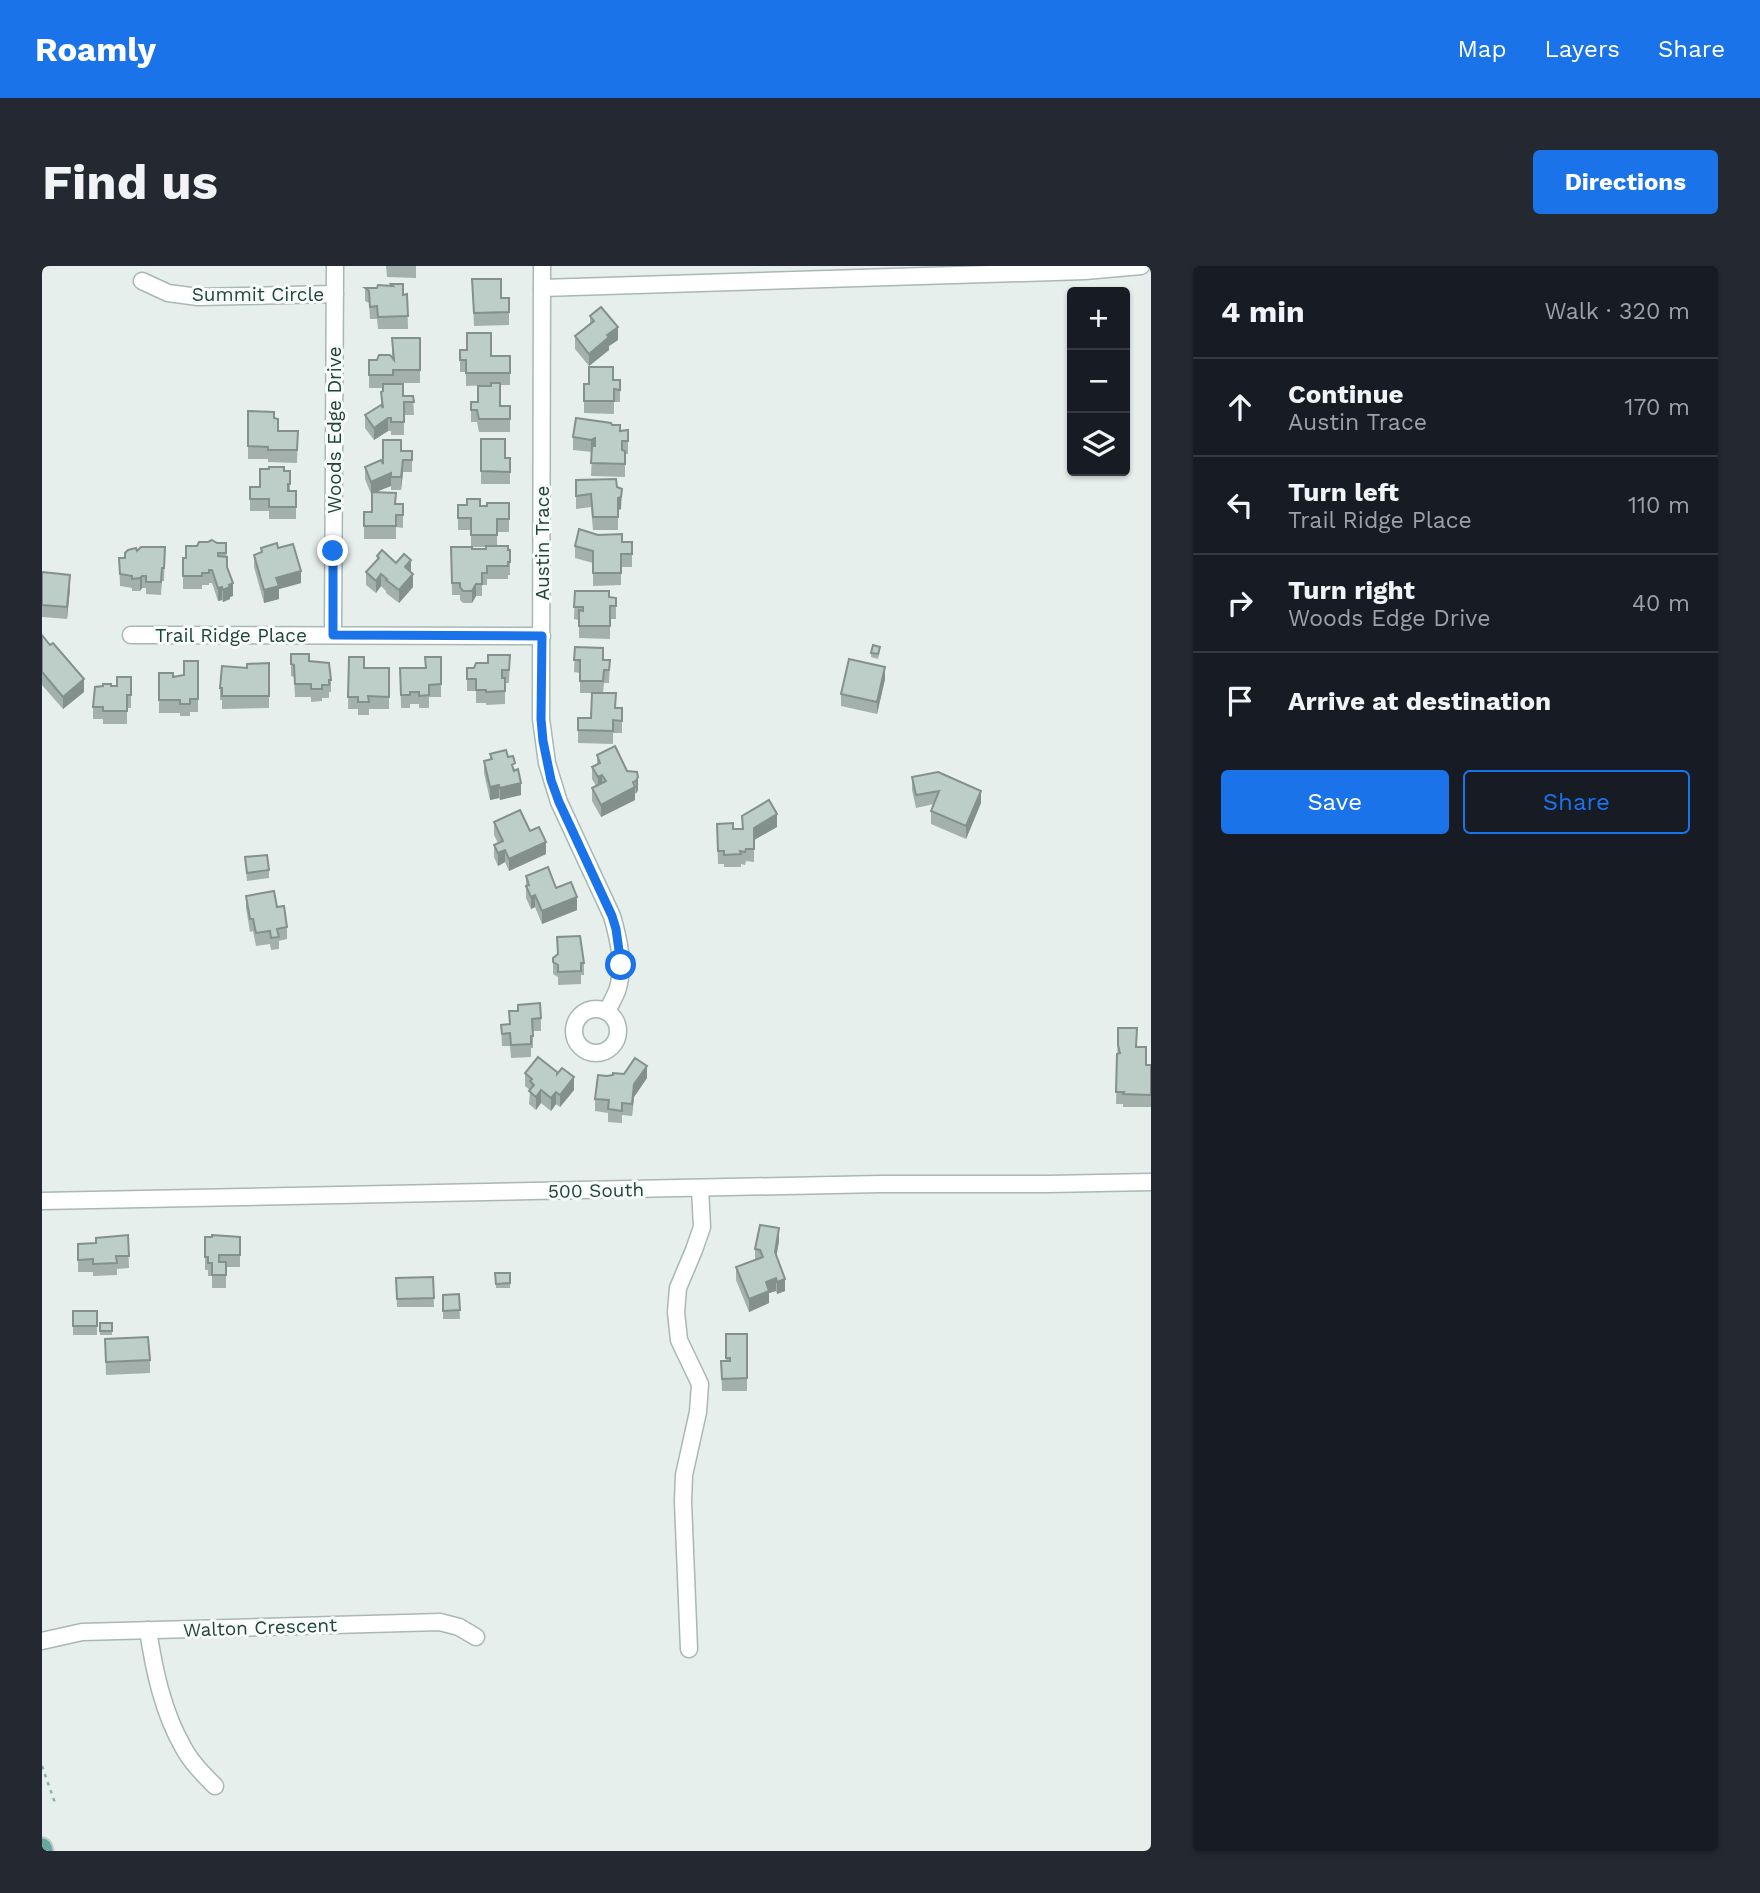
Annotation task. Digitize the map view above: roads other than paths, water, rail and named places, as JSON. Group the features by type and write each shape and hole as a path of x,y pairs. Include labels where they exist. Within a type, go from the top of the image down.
{"street":[{"name":"Woods Edge Drive","path":"333,635 335,266"},
{"name":"Austin Trace","path":"542,266 541,719 551,780 612,916 618,939 620,976 617,991 607,1012"},
{"path":"542,288 1085,271 1141,266"},
{"name":"Summit Circle","path":"142,281 169,293 198,297 335,293"},
{"name":"Trail Ridge Place","path":"131,635 542,636"},
{"name":"500 South","path":"42,1201 1151,1182"},
{"path":"689,1649 684,1475 698,1412 700,1384 679,1340 676,1312 678,1288 702,1227 700,1188"},
{"name":"Walton Crescent","path":"42,1641 82,1632 440,1622 459,1627 476,1637"},
{"path":"148,1630 153,1664 165,1705 183,1748 215,1786"}]}
